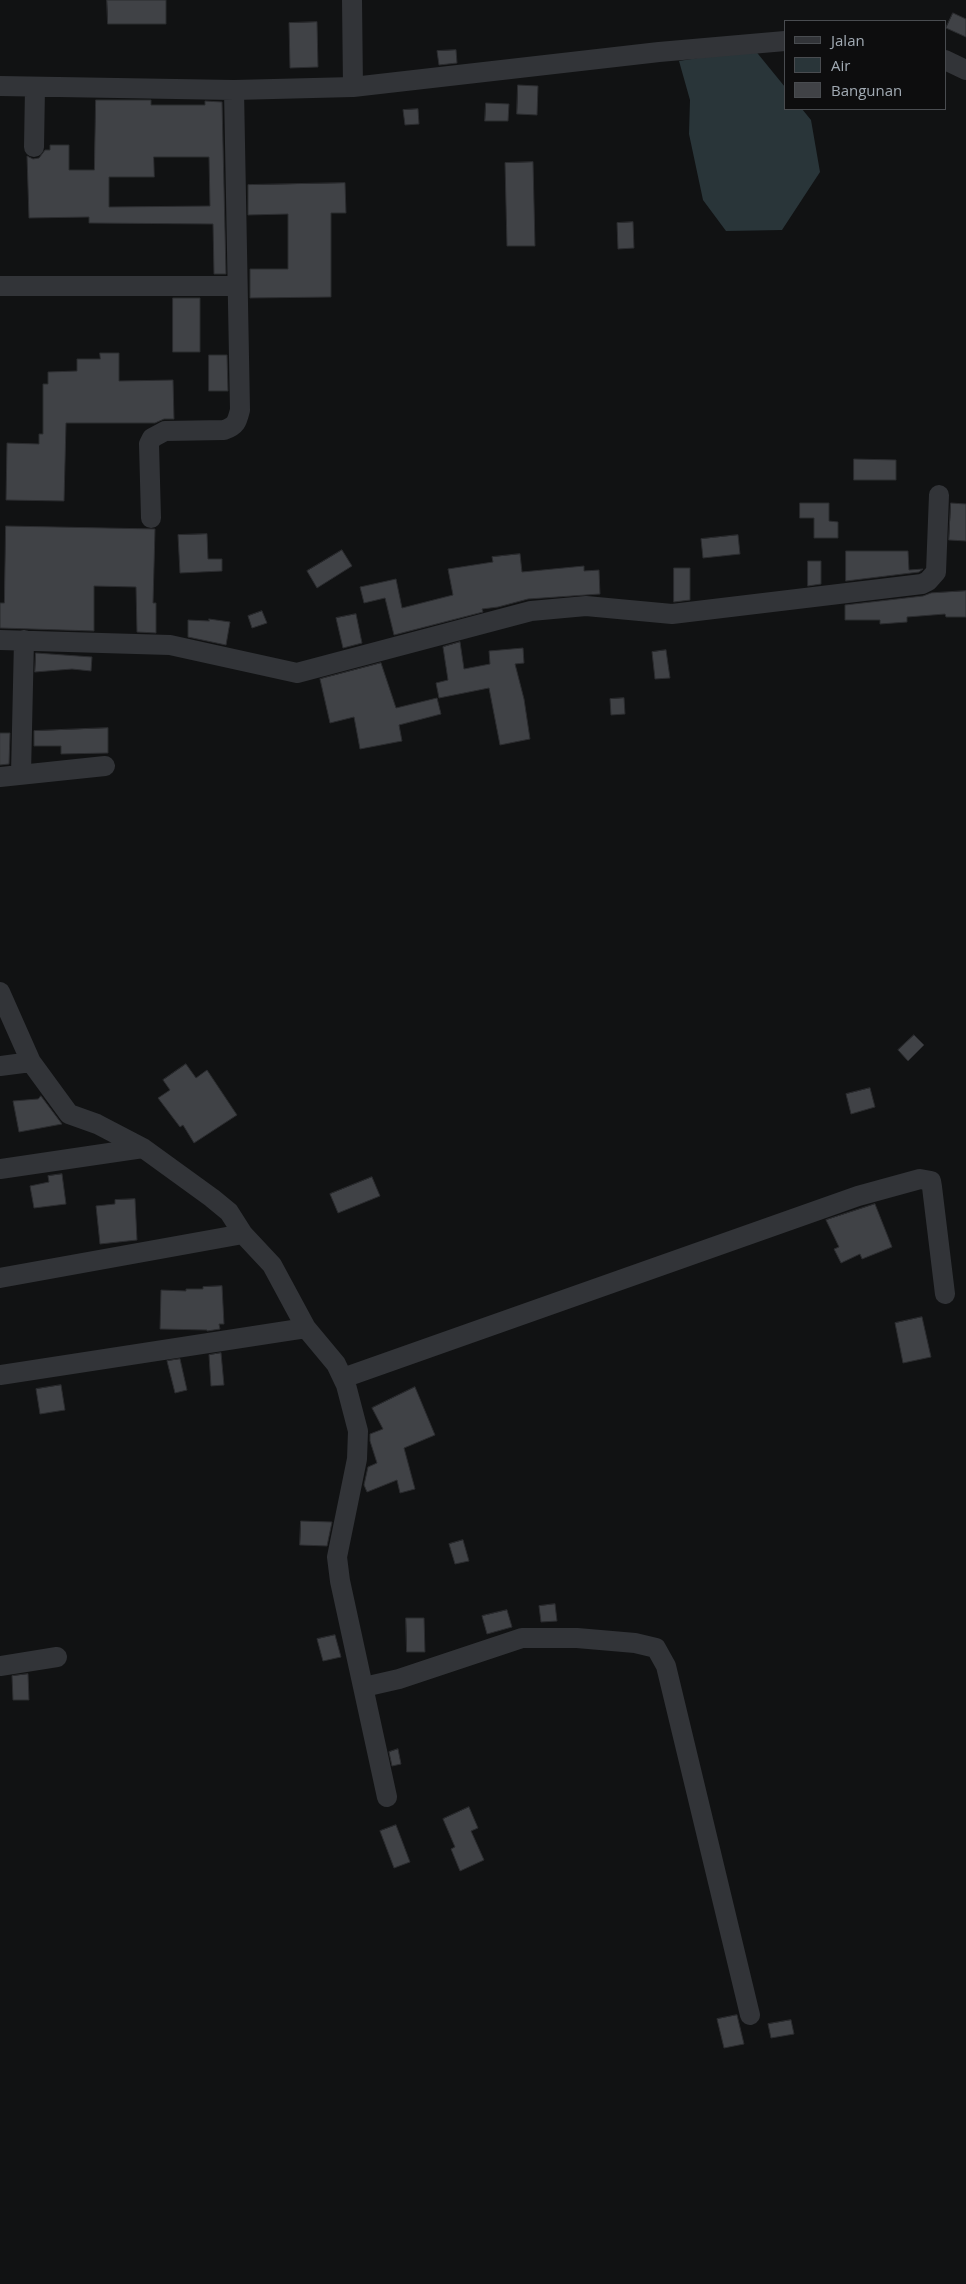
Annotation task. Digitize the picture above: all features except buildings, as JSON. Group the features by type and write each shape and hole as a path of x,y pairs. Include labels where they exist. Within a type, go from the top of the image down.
{"street":[{"path":"352,0 353,87"},
{"path":"0,86 234,90 353,87 659,52 784,41"},
{"path":"946,60 966,70"},
{"path":"34,147 35,88"},
{"path":"150,518 149,444 152,438 165,431 224,430 233,427 238,421 240,410 234,90"},
{"path":"0,286 237,286"},
{"path":"0,640 170,645 297,673 531,611 586,606 672,614 922,584 928,581 936,572 939,495"},
{"path":"21,774 24,640"},
{"path":"0,777 105,766"},
{"path":"0,992 31,1062 69,1114 97,1124 143,1148 229,1212 243,1234 272,1266 306,1328 336,1364 343,1378 358,1431 357,1459 337,1557 340,1580 387,1797"},
{"path":"0,1066 31,1062"},
{"path":"0,1168 143,1148"},
{"path":"343,1378 858,1196 920,1179 931,1181 945,1294"},
{"path":"0,1278 243,1234"},
{"path":"0,1375 306,1328"},
{"path":"364,1687 399,1679 522,1638 577,1638 635,1643 656,1648 666,1666 750,2015"},
{"path":"0,1666 57,1656"}],"water":[{"path":"754,49 784,86 784,110 803,110 811,120 820,172 782,230 726,231 703,200 689,134 690,100 679,61"}]}
